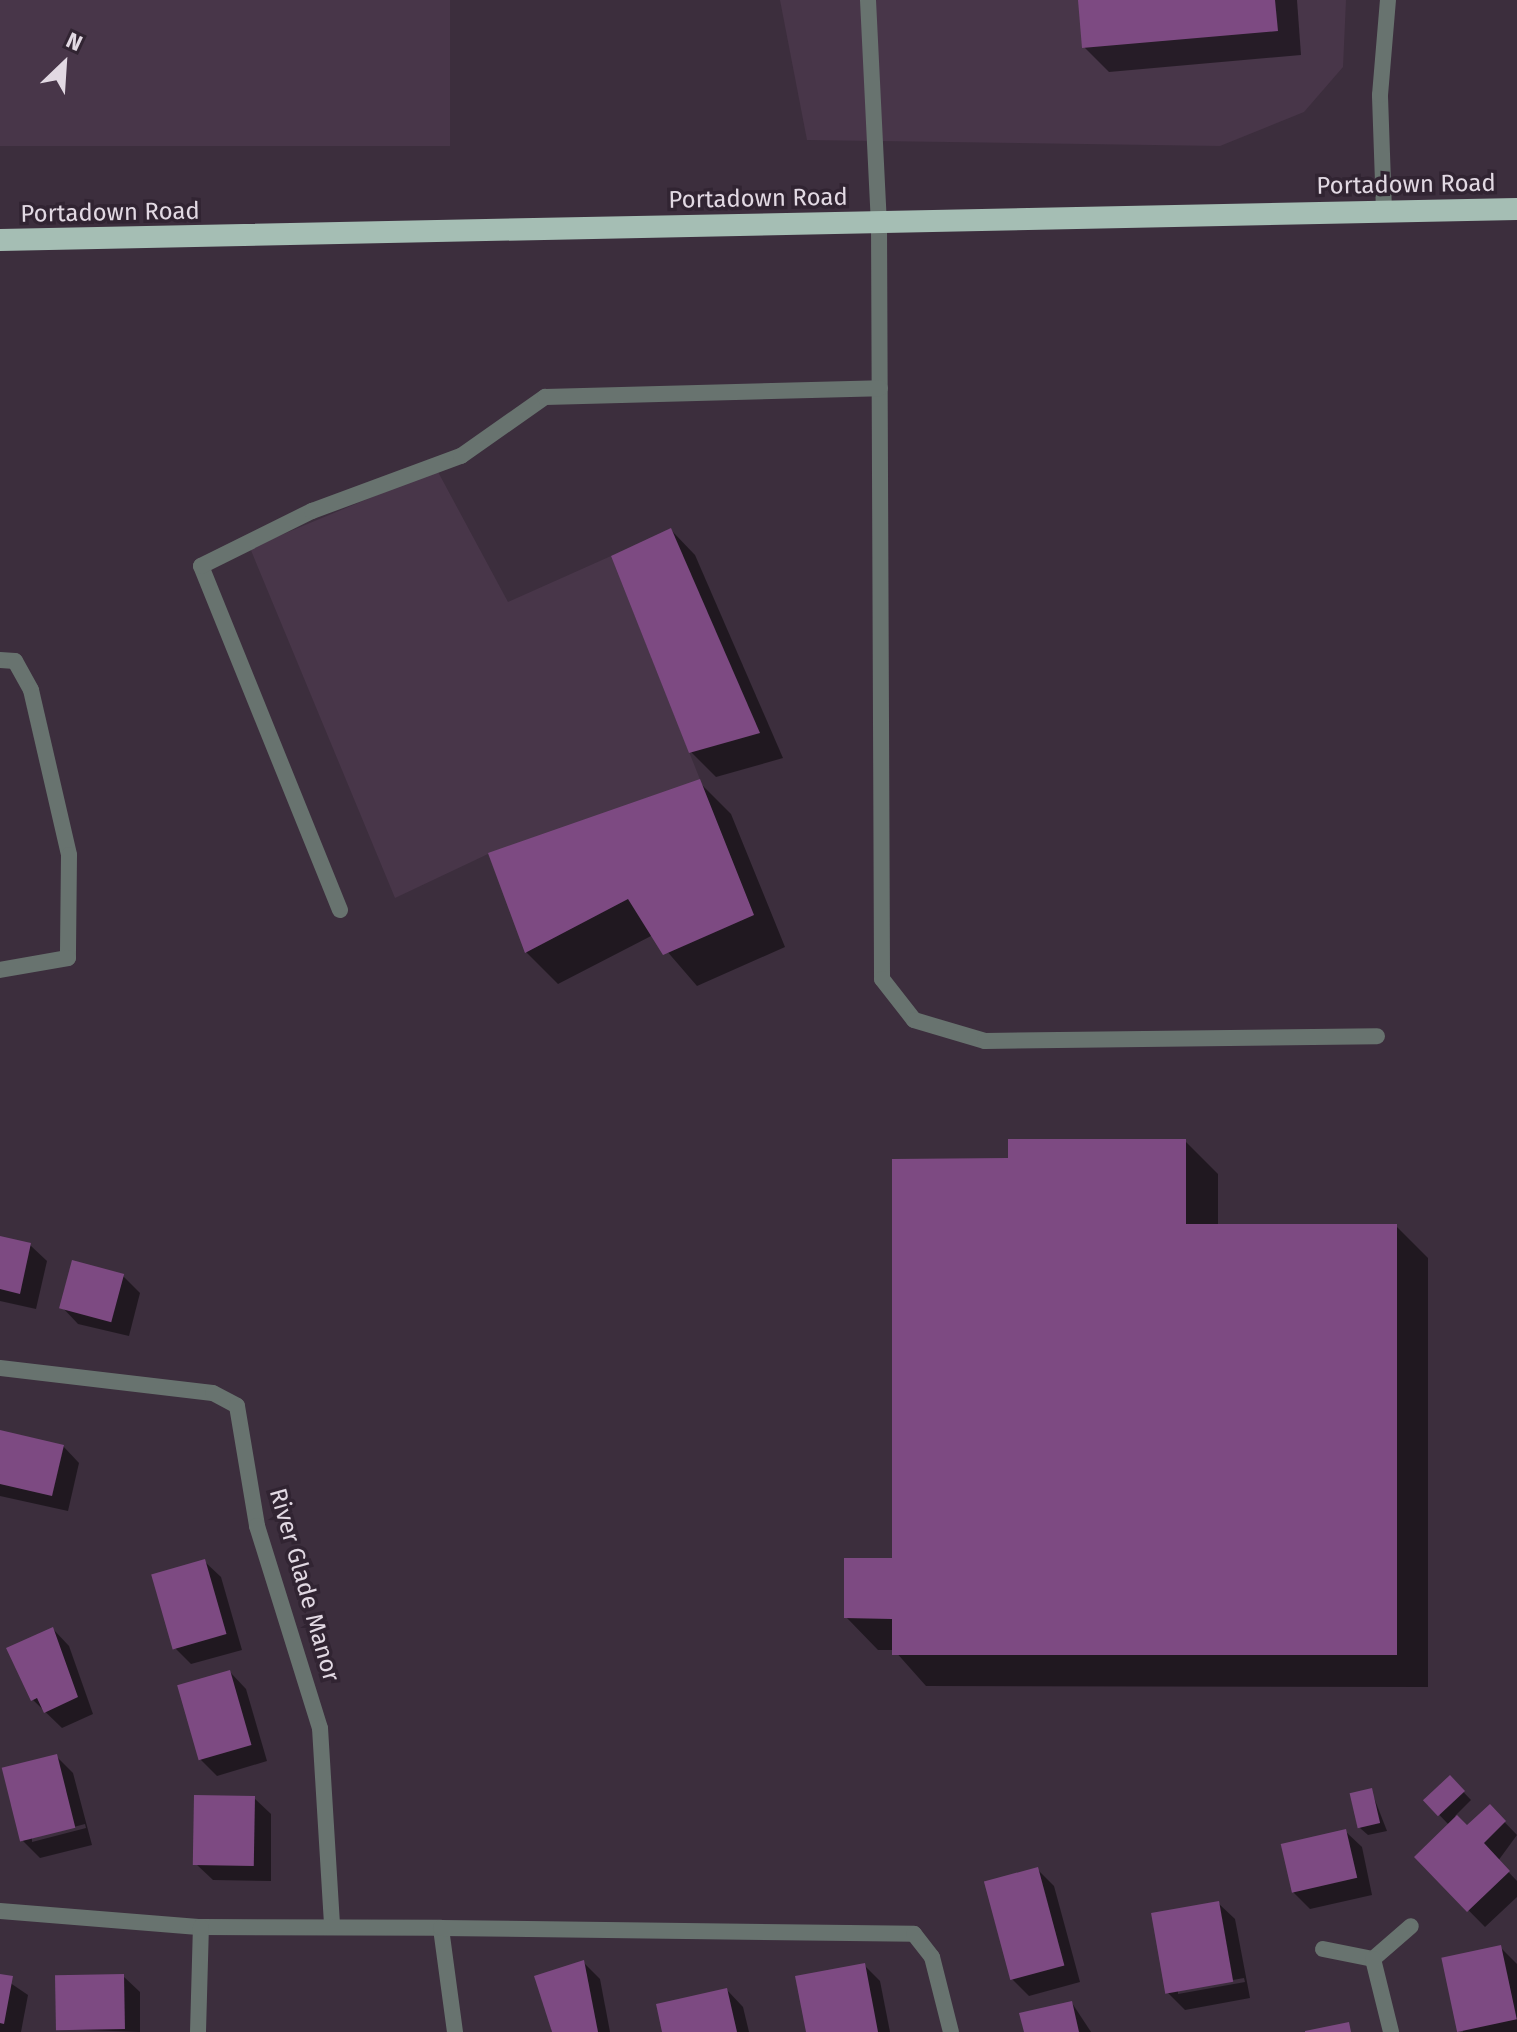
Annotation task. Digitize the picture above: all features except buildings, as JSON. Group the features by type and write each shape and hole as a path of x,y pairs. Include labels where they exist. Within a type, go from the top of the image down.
{"highway":[{"name":"Portadown Road","path":"0,240 1517,209"}],"street":[{"path":"868,0 879,222 882,979 914,1020 985,1041 1377,1036"},
{"path":"1384,211 1380,95 1388,0"},
{"path":"340,910 201,566 312,511 461,456 545,397 880,388"},
{"path":"0,660 15,661 31,690 69,855 68,958 0,970"},
{"name":"River Glade Manor","path":"0,1368 213,1393 237,1406 257,1526 320,1728 332,1923"},
{"path":"0,1911 201,1927 332,1923 441,1928 914,1934 932,1957 951,2032"},
{"path":"1373,1959 1411,1926"},
{"path":"198,2032 201,1927"},
{"path":"441,1928 455,2032"},
{"path":"1323,1949 1373,1959"},
{"path":"1373,1959 1391,2032"}],"shaded area":[{"path":"0,0 450,0 450,146 0,146"},
{"path":"780,0 1346,0 1343,67 1304,112 1220,146 807,140"},
{"path":"437,470 508,602 611,556 754,915 663,955 628,899 525,953 488,854 395,898 250,548"}]}
